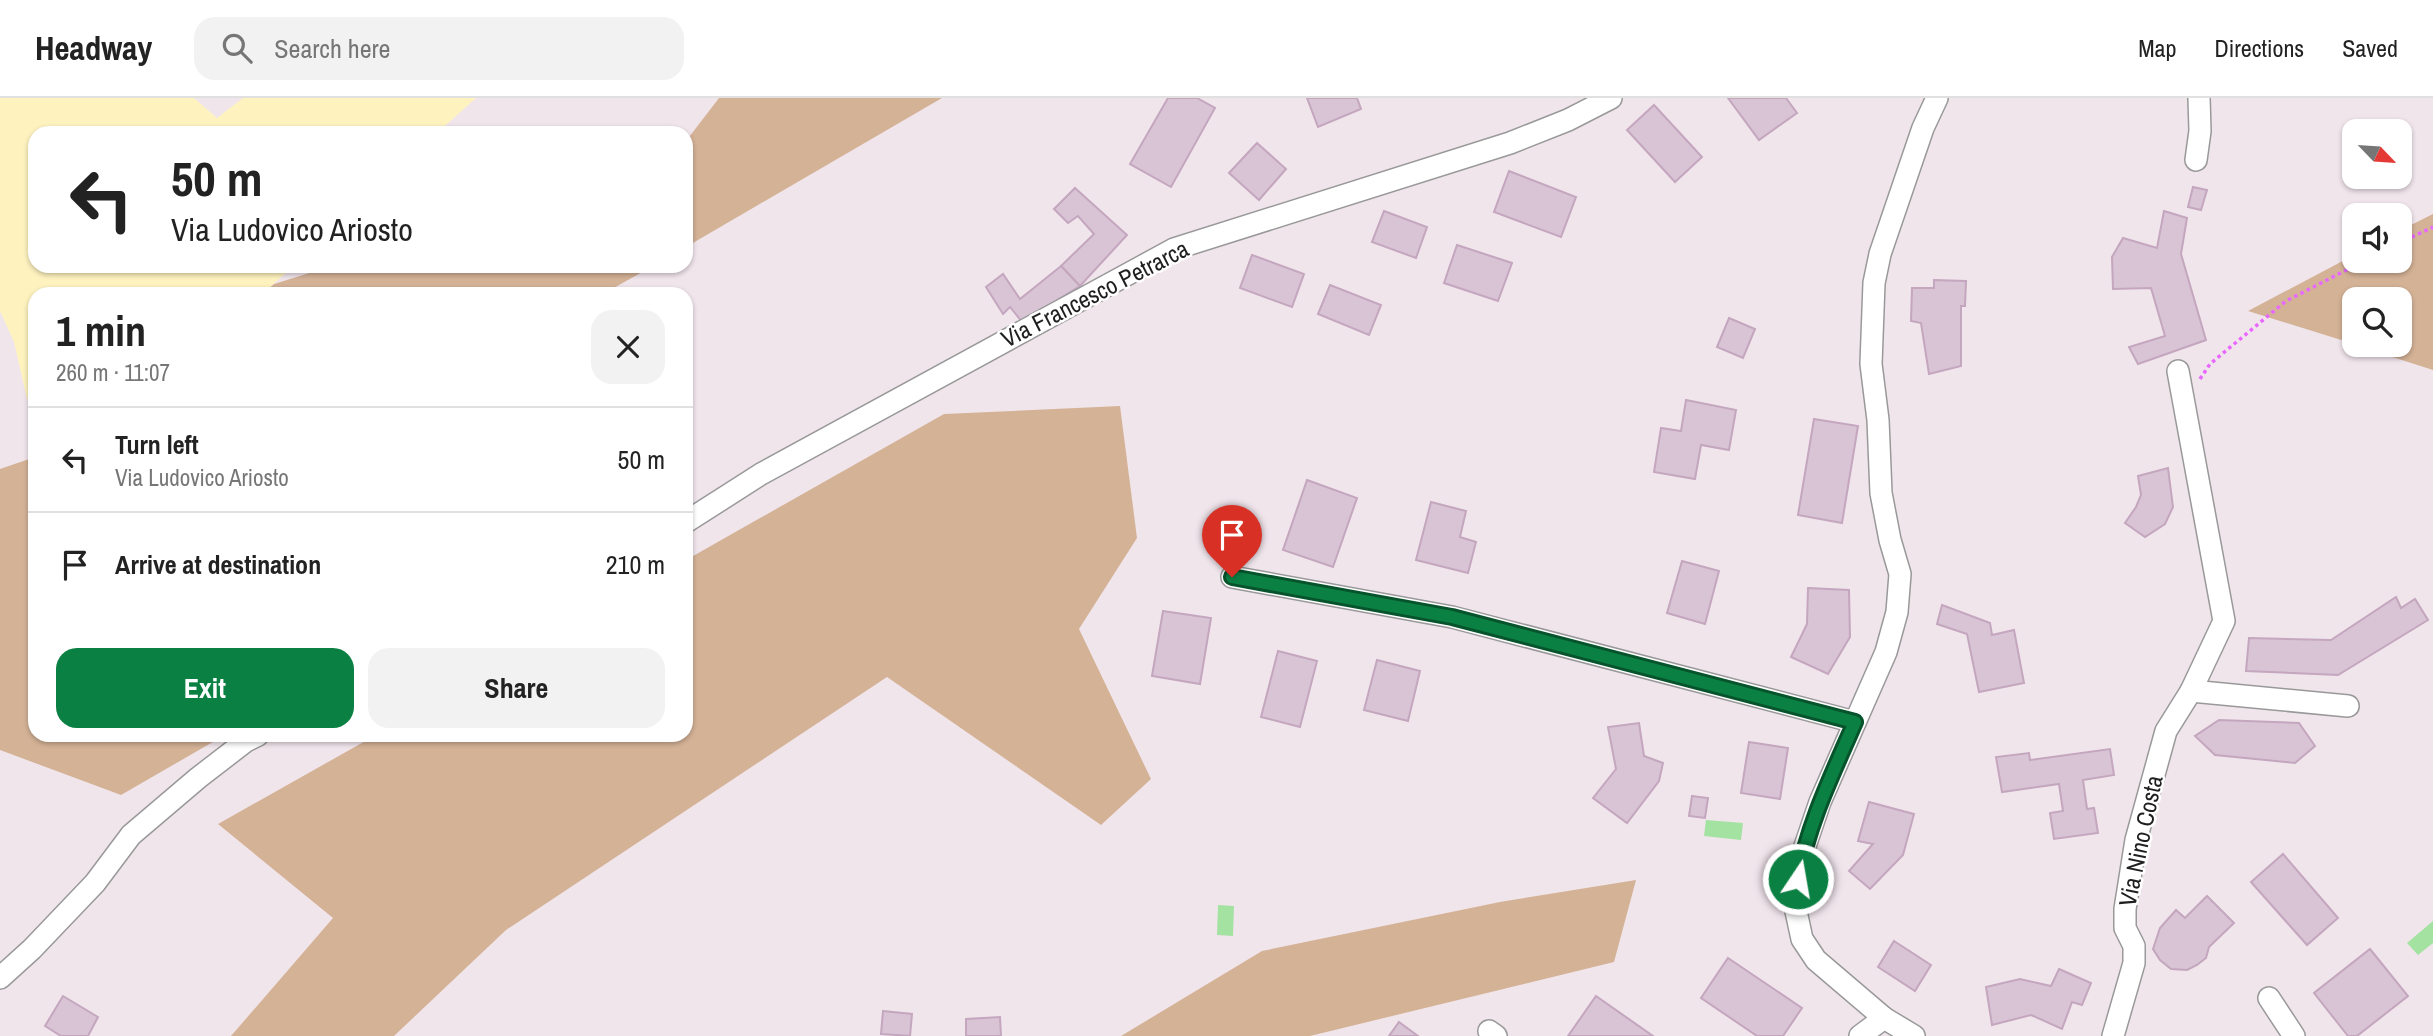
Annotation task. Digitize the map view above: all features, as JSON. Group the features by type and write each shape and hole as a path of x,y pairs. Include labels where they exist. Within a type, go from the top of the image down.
{"street":[{"name":"Via Francesco Petrarca","path":"693,518 761,474 1174,249 1510,142 1569,120 1611,98"},
{"path":"1914,1036 1884,1018 1816,960 1802,939 1794,902 1802,855 1820,802 1886,652 1897,612 1899,574 1881,493 1878,420 1871,364 1874,283 1888,229 1923,128 1937,98"},
{"path":"2196,160 2200,131 2199,98"},
{"path":"2178,371 2184,403"},
{"name":"Via Nino Costa","path":"2113,1036 2134,963 2134,946 2126,928 2124,909 2136,840 2165,731 2191,691 2224,621 2184,403"},
{"path":"1232,577 1452,617 1855,722"},
{"path":"2191,691 2348,706"},
{"path":"0,978 32,949 95,883 131,835 245,742"},
{"path":"2269,998 2294,1036"},
{"path":"1860,1036 1884,1018"}],"path":[{"path":"2412,237 2433,227"},
{"path":"2184,403 2210,364 2286,301 2342,272"}],"shaded area":[{"path":"0,98 194,98 217,118 243,98 476,98 445,126 28,126 28,273 286,273 270,287 28,287 28,400 14,342 0,311"},
{"path":"719,98 942,98 693,243 693,132"},
{"path":"2433,214 2433,370 2392,357 2412,357 2412,287 2342,287 2342,340 2248,311 2342,261 2342,273 2412,273 2412,224"},
{"path":"309,273 640,273 616,287 270,287"},
{"path":"1120,406 1137,538 1079,629 1151,779 1101,825 887,677 506,930 394,1036 231,1036 333,918 218,824 364,742 693,742 693,556 944,414"},
{"path":"28,459 28,742 213,742 121,795 0,750 0,469"},
{"path":"1706,820 1743,823 1741,840 1704,836"},
{"path":"1636,880 1614,962 1310,1036 1121,1036 1262,951 1500,902"},
{"path":"1218,905 1234,906 1233,936 1217,935"},
{"path":"2433,921 2433,943 2418,955 2407,943"}],"building":[{"path":"1168,98 1197,98 1215,108 1171,187 1130,164"},
{"path":"1307,98 1357,98 1361,109 1318,127"},
{"path":"1728,98 1786,98 1797,113 1759,140"},
{"path":"1654,105 1702,157 1675,182 1627,130"},
{"path":"1257,143 1286,169 1259,200 1229,173"},
{"path":"1509,171 1576,197 1561,237 1494,212"},
{"path":"2193,187 2207,190 2201,210 2188,207"},
{"path":"1075,188 1127,235 1080,286 1061,266 1094,234 1078,216 1068,223 1054,209"},
{"path":"1384,211 1427,227 1416,258 1372,242"},
{"path":"2164,211 2187,218 2181,254 2206,340 2138,364 2129,347 2165,336 2151,288 2113,289 2112,257 2123,238 2157,248"},
{"path":"1457,245 1512,263 1498,301 1444,283"},
{"path":"1252,255 1304,274 1292,307 1240,288"},
{"path":"1061,266 1080,286 1022,322 1010,307 1003,314 986,287 1003,274 1020,299"},
{"path":"1934,280 1966,281 1965,306 1961,306 1961,366 1929,374 1921,323 1911,321 1912,288 1934,288"},
{"path":"1330,285 1381,305 1369,335 1318,314"},
{"path":"1729,318 1755,329 1743,358 1717,347"},
{"path":"1686,400 1736,410 1729,450 1701,445 1695,479 1654,472 1661,428 1681,431"},
{"path":"1814,419 1858,426 1842,523 1798,515"},
{"path":"2168,468 2173,507 2165,524 2145,537 2125,523 2141,495 2138,476"},
{"path":"1307,480 1357,498 1333,567 1283,550"},
{"path":"1431,502 1466,511 1460,537 1476,542 1468,573 1416,560"},
{"path":"1682,561 1719,571 1705,624 1667,613"},
{"path":"1808,588 1849,590 1850,637 1828,674 1791,657 1807,624"},
{"path":"2396,597 2401,608 2415,599 2428,620 2338,675 2246,671 2249,638 2331,640"},
{"path":"1942,605 1990,623 1992,635 2014,630 2024,683 1979,692 1967,634 1937,624"},
{"path":"1163,611 1211,618 1200,684 1152,676"},
{"path":"1278,651 1317,661 1300,727 1261,717"},
{"path":"1377,660 1420,671 1408,721 1364,710"},
{"path":"2219,720 2299,723 2315,746 2295,763 2215,755 2195,736"},
{"path":"1639,723 1644,756 1663,763 1659,781 1627,823 1593,798 1616,769 1608,727"},
{"path":"1749,742 1788,748 1780,799 1741,793"},
{"path":"2110,749 2114,775 2083,780 2087,809 2094,808 2098,833 2054,839 2050,813 2063,811 2059,784 2002,792 1996,757 2029,753 2030,760"},
{"path":"1692,796 1708,798 1705,818 1689,816"},
{"path":"1869,802 1914,814 1903,855 1870,889 1849,871 1873,844 1858,841"},
{"path":"2283,854 2338,918 2307,945 2251,882"},
{"path":"2207,896 2234,923 2209,947 2206,958 2197,965 2187,970 2171,969 2160,960 2153,949 2160,928 2176,910 2185,918"},
{"path":"1894,941 1931,965 1915,991 1878,967"},
{"path":"2370,949 2408,996 2357,1036 2348,1036 2314,993"},
{"path":"1728,958 1802,1008 1783,1036 1757,1036 1701,998"},
{"path":"2059,969 2091,983 2082,1005 2072,1002 2062,1029 2031,1015 1992,1025 1986,987 2020,979 2051,986"},
{"path":"63,996 98,1017 88,1036 61,1036 45,1026"},
{"path":"1596,996 1653,1036 1568,1036"},
{"path":"883,1011 912,1014 910,1036 881,1034"},
{"path":"1000,1017 1001,1036 966,1036 966,1019"},
{"path":"1399,1022 1418,1036 1389,1036"}],"route":[{"path":"1232,577 1452,617 1855,722 1820,802 1802,855 1798,879"}]}
